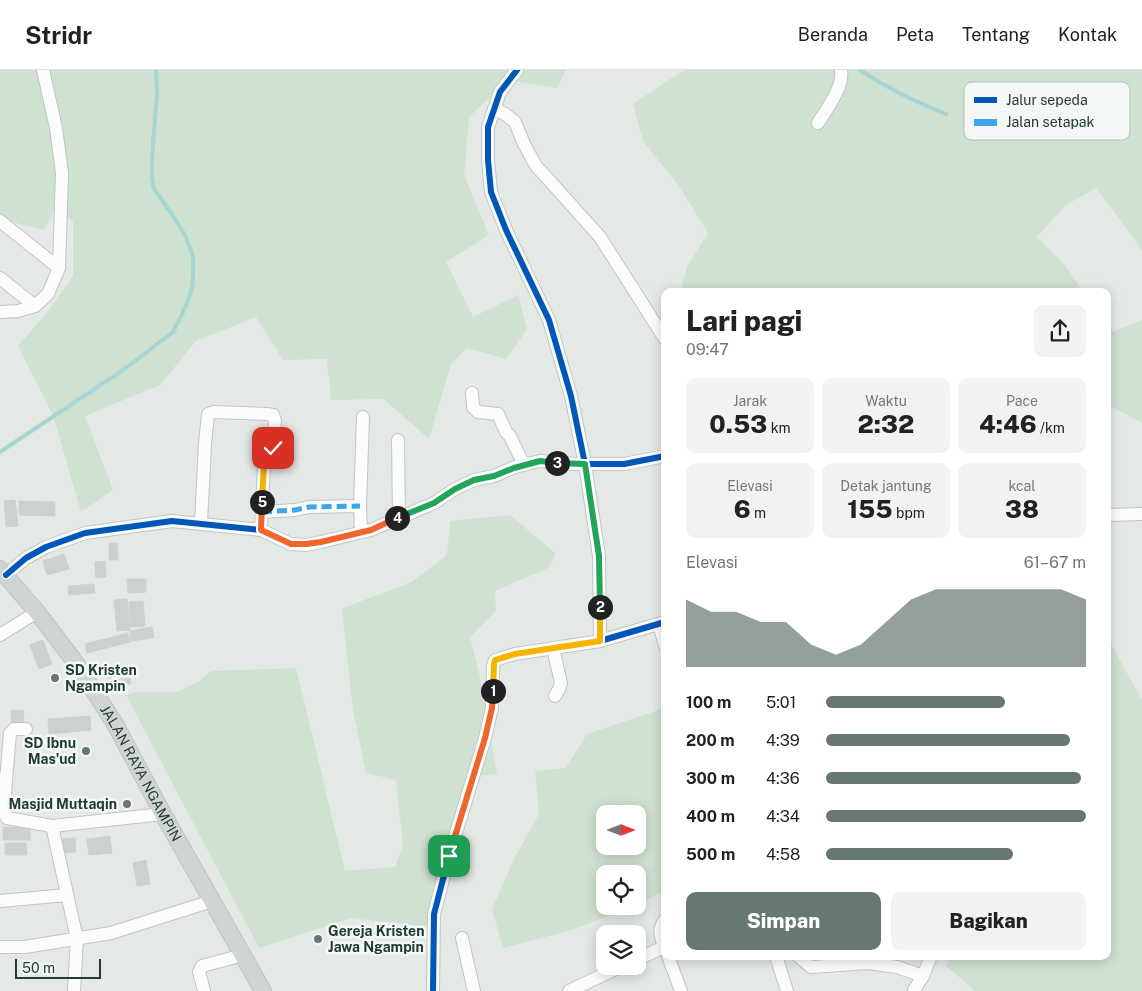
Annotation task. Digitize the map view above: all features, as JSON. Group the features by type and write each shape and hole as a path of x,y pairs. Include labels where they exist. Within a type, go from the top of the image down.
{"main road":[{"name":"JALAN RAYA NGAMPIN","path":"4,577 37,612 78,666 115,724 163,814 263,991"}],"street":[{"path":"0,312 18,311 35,306 48,294 59,268 62,173 56,128 43,70"},
{"path":"517,70 500,92 488,127 488,160 491,192 506,230 548,320 571,396 585,464 599,556 600,641"},
{"path":"818,123 839,88 842,76 841,70"},
{"path":"494,108 515,122 536,166 600,237 661,333"},
{"path":"0,221 59,268"},
{"path":"0,278 35,306"},
{"path":"472,393 474,406 478,412 498,414 524,465"},
{"path":"201,524 208,414 214,412 267,414 273,415 275,421 273,448 264,463 261,530"},
{"path":"361,532 363,417"},
{"path":"395,519 398,440"},
{"path":"4,577 26,558 46,547 85,533 172,521 261,530 291,544 321,542 371,530 434,503 455,489 474,480 494,476 524,465 540,461 624,464 661,457"},
{"path":"262,512 295,510 309,507 360,506"},
{"path":"1111,515 1142,514"},
{"path":"0,635 37,612"},
{"path":"433,991 434,914 449,856 485,738 492,708 493,666 495,660 515,654 600,641 661,623"},
{"path":"553,648 561,682 555,696"},
{"path":"26,729 14,729 5,736 3,779 4,812 6,818 52,826 163,814"},
{"path":"52,826 77,939 74,991"},
{"path":"0,901 67,895"},
{"path":"0,947 25,947 111,933 212,901"},
{"path":"462,938 474,991"},
{"path":"646,957 661,952"},
{"path":"204,991 199,972 202,966 243,955"},
{"path":"669,960 681,991"},
{"path":"777,960 787,991"},
{"path":"803,960 811,967 868,964 897,967 923,976"},
{"path":"914,991 929,960"},
{"path":"569,991 603,975"}],"green space":[{"path":"0,70 566,70 557,88 509,80 469,117 464,175 489,235 446,262 473,317 518,295 527,329 506,359 467,348 451,364 429,439 384,399 331,400 327,359 283,360 256,317 196,341 160,385 85,416 113,490 81,512 53,415 18,346 46,314 73,276 73,221 56,209 44,230 0,217"},
{"path":"684,70 1142,70 1142,251 1096,188 1066,205 1037,237 1063,263 1081,288 683,288 687,267 708,233 679,186 643,141 633,104"},
{"path":"1142,320 1142,423 1111,407 1111,330 1112,332"},
{"path":"510,515 556,554 548,568 495,591 496,611 470,637 479,673 497,774 466,777 426,927 351,918 259,948 126,695 138,692 177,692 198,682 211,671 296,668 345,871 395,867 403,845 396,780 366,773 353,711 342,609 410,583 447,555 450,521"},
{"path":"1111,644 1142,700 1142,991 975,991 946,966 949,960 1111,960"},
{"path":"661,709 661,893 646,900 646,865 596,865 596,915 610,915 572,930 503,948 492,909 515,857 539,814 535,771 566,768 587,734"}],"building":[{"path":"15,500 18,526 6,527 4,501"},
{"path":"19,501 55,502 55,516 19,515"},
{"path":"109,543 117,543 118,560 109,560"},
{"path":"64,554 69,569 47,575 43,561"},
{"path":"105,561 106,577 96,578 95,562"},
{"path":"127,579 146,579 146,592 128,593"},
{"path":"94,584 95,593 69,595 68,586"},
{"path":"127,599 130,630 117,631 114,600"},
{"path":"143,601 145,626 131,627 129,602"},
{"path":"152,627 154,638 131,641 130,631"},
{"path":"128,633 130,642 87,653 85,644"},
{"path":"43,640 52,664 39,669 30,645"},
{"path":"128,667 129,674 108,678 106,672"},
{"path":"130,678 131,684 113,687 112,681"},
{"path":"23,710 24,727 12,727 11,711"},
{"path":"90,716 91,730 49,734 48,719"},
{"path":"3,827 30,828 30,840 3,840"},
{"path":"110,836 112,853 89,855 87,839"},
{"path":"75,838 76,852 58,853 58,839"},
{"path":"5,843 26,843 27,855 5,855"},
{"path":"146,860 150,884 137,886 133,863"}],"waterway":[{"path":"0,452 126,368 173,332 186,306 192,288 193,256 185,235 154,189 152,179 157,93 156,70"},
{"path":"860,70 902,94 946,114"}],"marked path":[{"path":"262,512 295,510 309,507 360,506"}],"cycle path":[{"path":"517,70 500,92 488,127 488,160 491,192 506,230 549,320 571,396 585,464 599,556 600,641"},
{"path":"6,575 26,558 46,547 85,533 172,521 261,530 291,544 306,545 371,530 434,503 455,489 474,480 494,476 515,467 540,461 575,464 624,464 661,457"},
{"path":"433,991 434,914 449,856 485,738 492,708 493,666 495,660 515,654 600,641 661,623"}],"place":[{"name":"SD Kristen Ngampin","path":"55,678"},
{"name":"SD Ibnu Mas'ud","path":"86,751"},
{"name":"Masjid Muttaqin","path":"127,804"},
{"name":"Gereja Kristen Jawa Ngampin","path":"318,939"}],"route":[{"path":"273,448 264,463 261,530 291,544 321,542 371,530 390,520 434,503 455,489 474,480 494,476 514,468 540,461 585,464 599,556 600,641 515,654 495,660 493,666 492,708 485,738 449,856"}]}
